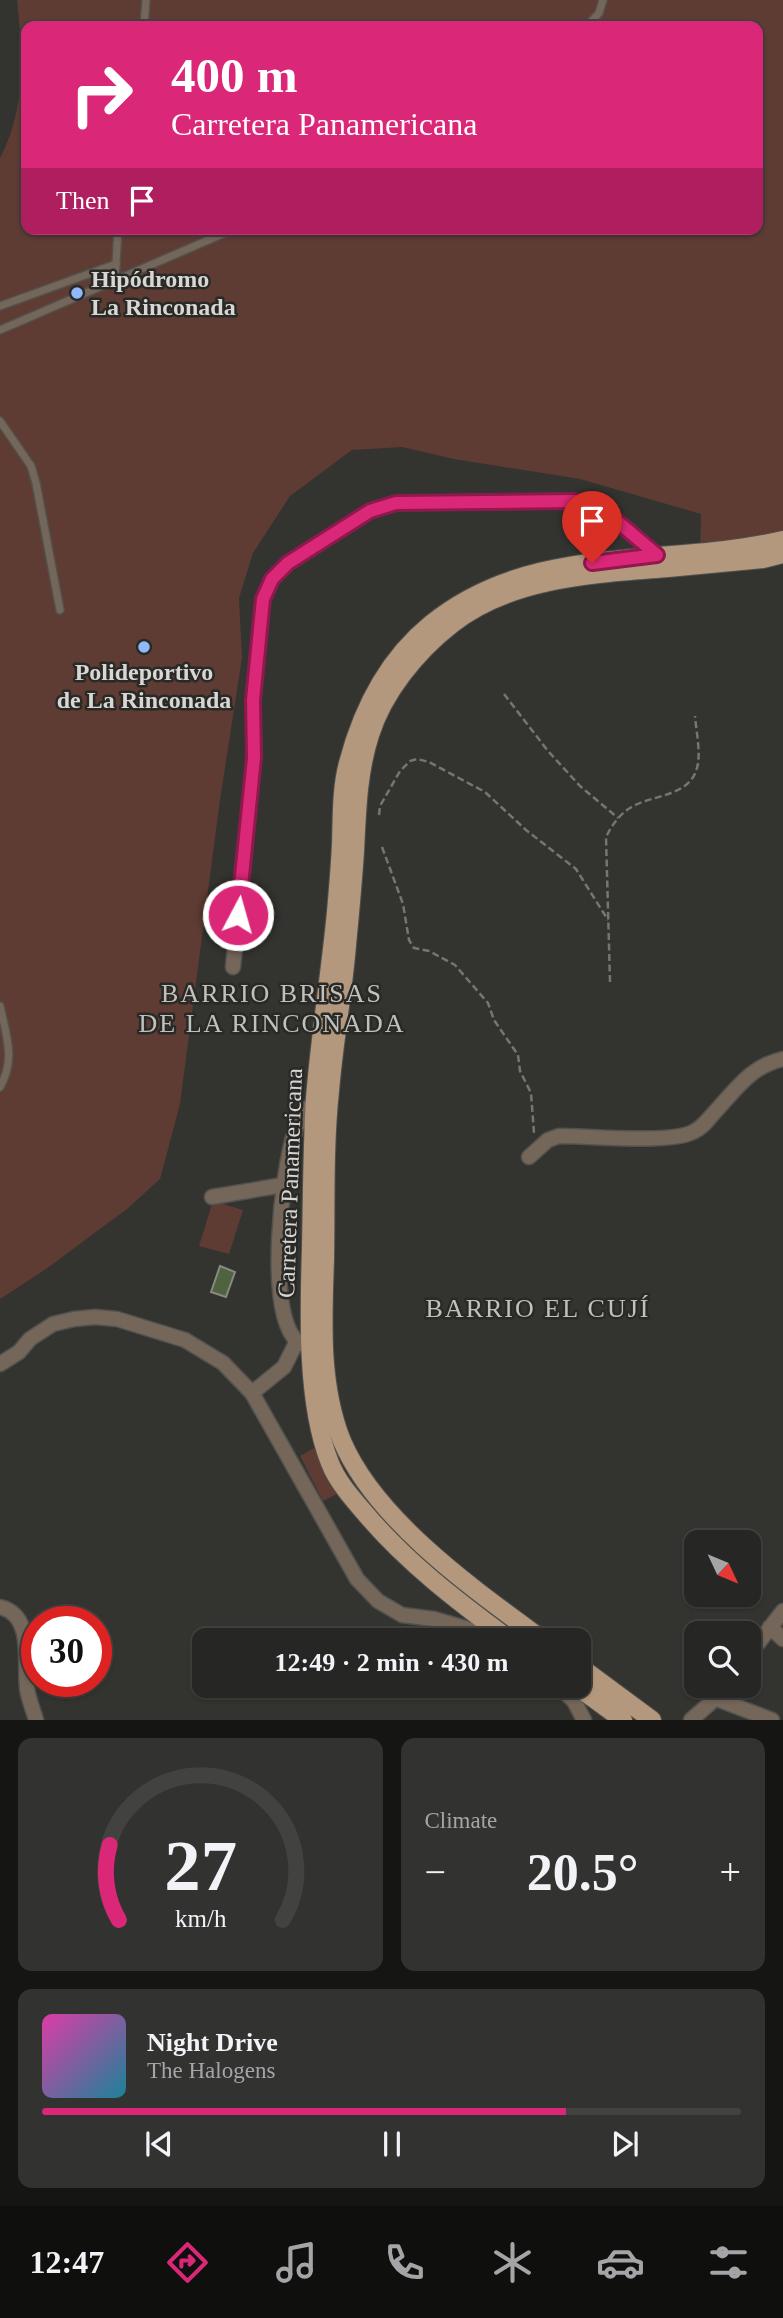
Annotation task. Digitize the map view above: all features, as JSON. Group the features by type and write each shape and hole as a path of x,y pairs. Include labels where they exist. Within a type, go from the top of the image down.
{"main road":[{"name":"Carretera Panamericana","path":"494,1628 433,1582 408,1559 379,1530 340,1482 331,1466 318,1424 304,1345 309,1297 315,1099 336,910 343,791 354,743 372,695 414,640 449,610 489,588 541,570 712,551 783,540"},
{"name":"Carretera Panamericana","path":"527,1628 451,1570 398,1520 360,1473 342,1440 331,1402 323,1317 329,1094 347,947 358,798 366,750 382,707 422,652 454,622 491,601 539,584 622,572 763,559 783,554"},
{"path":"591,1675 652,1720"},
{"path":"587,1698 622,1720"}],"street":[{"path":"233,967 254,758 253,700 263,599 272,579 288,563 370,511 396,503 574,501 599,506 657,555"},
{"path":"529,1157 548,1140 559,1136 669,1138 692,1133 705,1124 748,1074 768,1062 783,1059"},
{"path":"252,1393 284,1367 304,1345 288,1326 279,1286 283,1185 296,1128 315,1099"},
{"path":"212,1197 283,1185"},
{"path":"0,1364 53,1324 95,1317 117,1320 185,1340 223,1363 252,1393 357,1579 378,1601 402,1615 434,1619 461,1628"},
{"path":"0,1607 13,1612 20,1619 27,1691 36,1720"},
{"path":"761,1639 783,1611"},
{"path":"769,1627 783,1639"},
{"path":"578,1698 584,1720"},
{"path":"691,1720 717,1699 772,1720"}],"lane":[{"path":"144,21 146,0"},
{"path":"592,21 599,13 603,0"},
{"path":"115,282 118,235"},
{"path":"0,330 221,235"},
{"path":"0,306 116,264"},
{"path":"0,421 31,466 60,610"},
{"path":"0,1006 10,1058 7,1075 0,1087"}],"path":[{"path":"504,694 548,751 580,786 618,818"},
{"path":"610,982 606,837 613,823 631,807 674,792 687,783 696,771 698,757 695,716"},
{"path":"379,814 380,806 400,771 410,761 417,759 429,762 485,792 526,830 576,869 608,920"},
{"path":"383,848 403,904 409,940 414,948 429,951 455,965 488,1003 494,1020 518,1055 520,1071 531,1094 536,1128 529,1157"}],"shaded area":[{"name":"Polideportivo de La Rinconada","path":"17,0 783,0 783,540 700,553 701,514 580,479 454,459 402,447 352,450 290,496 253,553 239,598 242,658 220,800 180,1104 160,1179 127,1209 46,1269 0,1299 0,158 14,120 21,61"},
{"path":"213,1201 243,1210 229,1254 199,1246"},
{"path":"314,1448 337,1494 323,1501 300,1456"}],"building":[{"path":"220,1266 235,1272 226,1297 211,1292"}],"place":[{"name":"Hipódromo La Rinconada","path":"77,293"},
{"name":"Polideportivo de La Rinconada","path":"144,647"}],"district":[{"name":"BARRIO BRISAS DE LA RINCONADA","path":"272,1008"},
{"name":"BARRIO EL CUJÍ","path":"538,1308"}],"route":[{"path":"238,915 254,758 253,700 263,599 272,579 288,563 370,511 396,503 574,501 599,506 657,555 592,563"}]}
